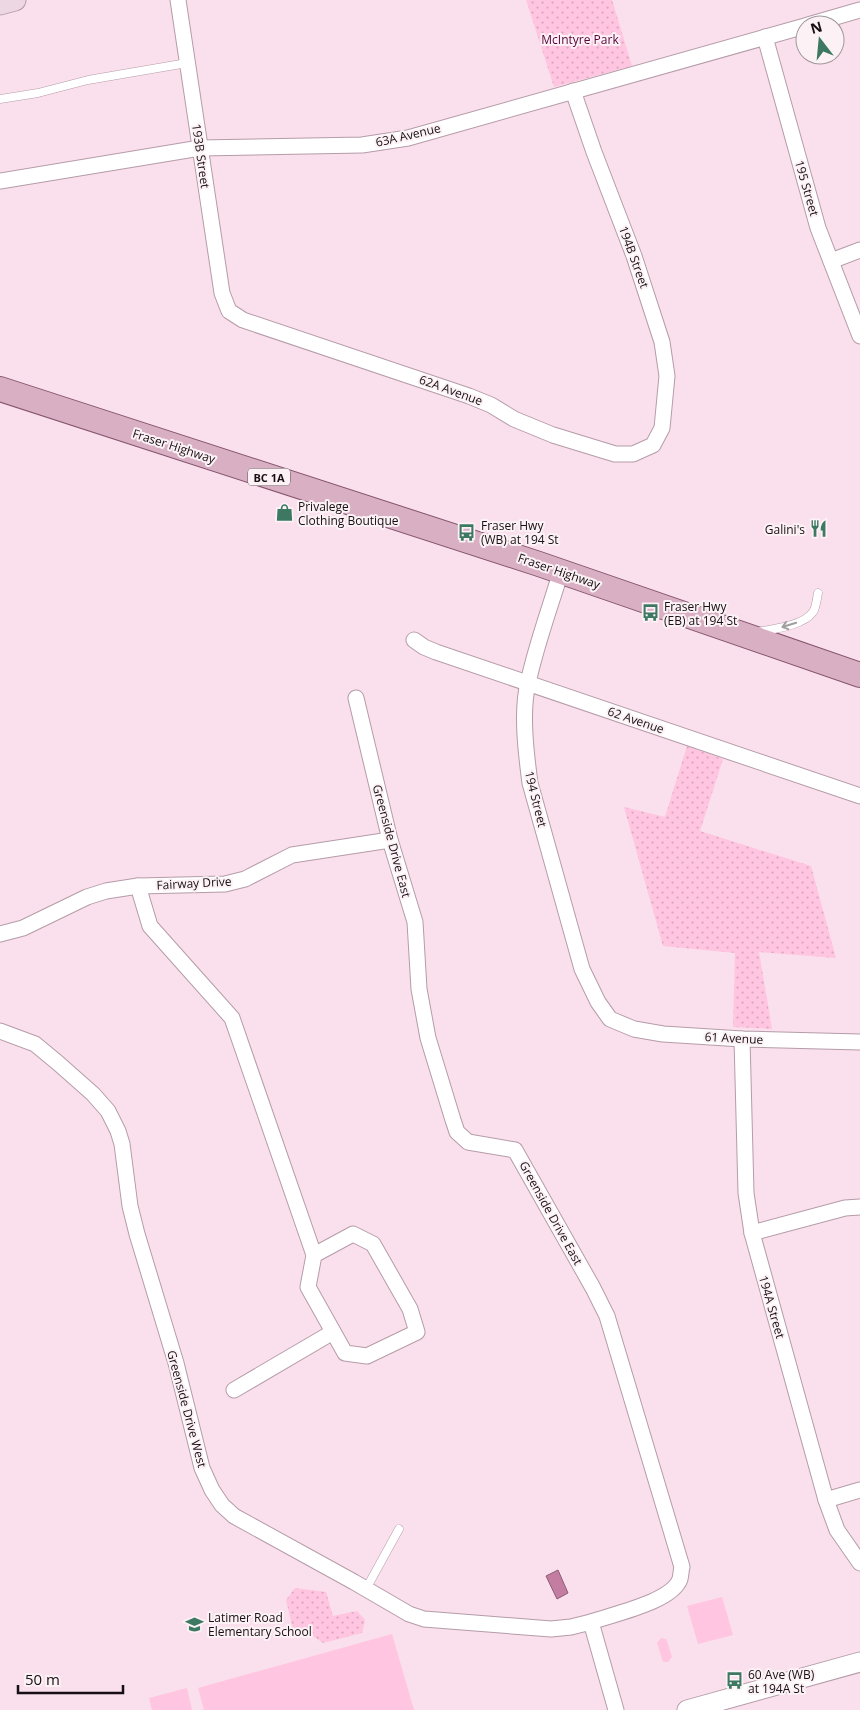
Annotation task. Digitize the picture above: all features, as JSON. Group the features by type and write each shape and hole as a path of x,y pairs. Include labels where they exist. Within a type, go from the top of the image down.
{"main road":[{"path":"0,4 16,0"},
{"name":"Fraser Highway","path":"0,389 561,571 860,675"}],"street":[{"name":"193B Street","path":"178,0 222,293 229,311"},
{"name":"63A Avenue","path":"842,15 860,10"},
{"name":"63A Avenue","path":"0,181 200,148 362,145 408,138 795,28"},
{"name":"195 Street","path":"765,37 818,228 860,336"},
{"name":"194B Street","path":"573,91 634,256 662,342 667,376 662,428"},
{"path":"831,261 860,250"},
{"name":"62A Avenue","path":"229,311 242,320 469,396 491,405 514,419 545,432 615,454 634,454 653,446 662,428"},
{"name":"194 Street","path":"561,571 527,684 525,736 530,783 582,969 598,1002 610,1019"},
{"name":"62 Avenue","path":"414,640 436,652 527,684 860,796"},
{"name":"Greenside Drive East","path":"356,698 390,840 415,922 419,989 428,1038 457,1132 468,1142 515,1150 593,1288 607,1316 682,1567 680,1579 672,1590 657,1600 591,1622"},
{"name":"Fairway Drive","path":"0,934 23,928 87,897 106,891 138,886 225,884 245,880 292,855 390,840"},
{"path":"138,886 150,926 232,1018 314,1255 308,1287 345,1353 367,1356 417,1332 410,1309 373,1244 353,1234 314,1255"},
{"name":"61 Avenue","path":"610,1019 634,1029 663,1034 742,1039 860,1042"},
{"name":"Greenside Drive West","path":"0,1031 35,1044 58,1063 93,1094 108,1111 118,1130 122,1144 130,1206 137,1234 176,1363 202,1468 212,1490 222,1505 234,1516 409,1614 439,1622 551,1629 591,1622"},
{"name":"194A Street","path":"742,1039 746,1193 752,1233 826,1500 837,1530 860,1563"},
{"path":"752,1233 845,1208 860,1207"},
{"path":"234,1390 333,1332"},
{"path":"826,1500 860,1490"},
{"path":"591,1622 616,1710"},
{"path":"687,1710 860,1662"}],"lane":[{"path":"0,99 38,93 88,80 188,63"},
{"path":"742,635 788,626 803,620 814,611 818,593"},
{"path":"366,1589 399,1528"}],"green space":[{"name":"McIntyre Park","path":"526,0 612,0 632,66 554,87"},
{"path":"687,746 723,759 700,831 811,866 836,958 759,952 772,1029 733,1027 735,953 663,946 624,807 665,817"},
{"path":"295,1588 326,1592 333,1616 357,1611 365,1620 362,1633 323,1643 306,1631 299,1632 293,1629 286,1600"},
{"path":"722,1597 733,1635 698,1644 687,1606"},
{"path":"392,1634 414,1710 204,1710 198,1688"},
{"path":"661,1638 666,1639 672,1657 668,1662 663,1662 657,1643"},
{"path":"187,1688 192,1710 152,1710 149,1698"}],"shaded area":[{"path":"558,1570 568,1593 557,1599 546,1576"}],"place":[{"name":"Privalege Clothing Boutique","path":"284,513"},
{"name":"Galini's","path":"819,529"},
{"name":"Fraser Hwy (WB) at 194 St","path":"467,532"},
{"name":"Fraser Hwy (EB) at 194 St","path":"650,613"},
{"name":"Latimer Road Elementary School","path":"194,1624"},
{"name":"60 Ave (WB) at 194A St","path":"734,1681"}]}
